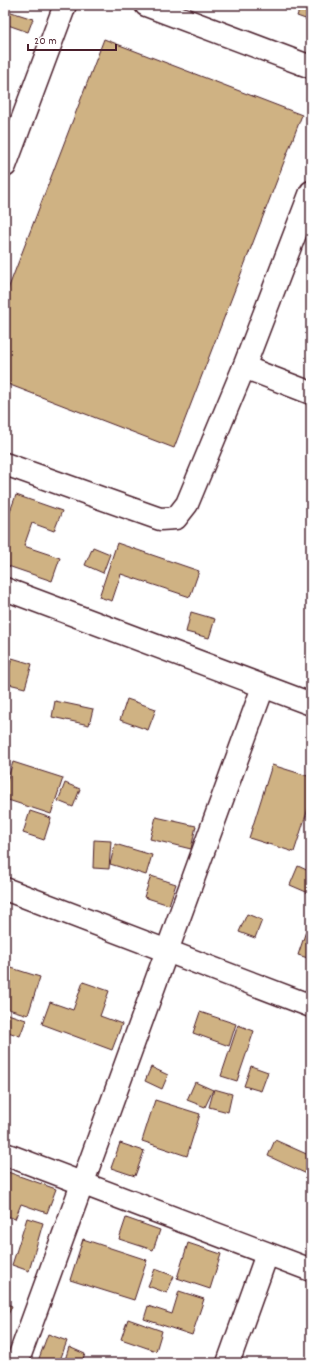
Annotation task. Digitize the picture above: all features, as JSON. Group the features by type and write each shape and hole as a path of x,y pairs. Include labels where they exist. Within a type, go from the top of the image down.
{"street":[{"path":"5,166 65,5"},
{"path":"146,5 311,67"},
{"path":"5,464 160,519 176,518 187,504 244,367 311,192"},
{"path":"244,367 311,393"},
{"path":"5,589 311,704"},
{"path":"17,1363 263,686"},
{"path":"5,889 311,1006"},
{"path":"5,1154 311,1270"},
{"path":"228,1363 267,1254"}],"building":[{"path":"301,5 311,5 311,21 297,16"},
{"path":"5,10 33,19 28,32 5,24"},
{"path":"104,39 302,115 174,448 5,383 5,297"},
{"path":"16,495 62,511 54,531 32,523 24,546 60,558 52,581 5,565 5,513 9,514"},
{"path":"117,543 199,571 190,597 121,574 112,601 99,597"},
{"path":"93,547 110,554 103,573 85,565"},
{"path":"191,612 215,619 209,638 186,632"},
{"path":"12,658 32,664 25,688 5,683"},
{"path":"127,699 156,709 148,730 120,720"},
{"path":"55,701 93,709 89,725 52,717"},
{"path":"13,762 63,778 51,814 5,799 5,787"},
{"path":"272,765 311,777 311,800 294,852 249,838"},
{"path":"65,783 80,789 73,807 58,801"},
{"path":"30,811 51,818 44,840 23,833"},
{"path":"156,817 196,826 191,849 150,839"},
{"path":"94,840 111,841 109,869 93,868"},
{"path":"115,844 152,855 146,875 110,864"},
{"path":"298,866 311,872 311,894 290,885"},
{"path":"151,876 176,884 169,905 144,897"},
{"path":"247,914 262,920 255,938 239,932"},
{"path":"311,916 311,959 298,955"},
{"path":"5,966 40,977 28,1015 5,1008"},
{"path":"83,982 109,991 100,1016 122,1024 112,1050 42,1024 50,1002 73,1010"},
{"path":"200,1012 236,1024 229,1046 193,1033"},
{"path":"5,1013 26,1020 20,1036 5,1031"},
{"path":"238,1025 254,1031 237,1081 221,1076"},
{"path":"251,1066 268,1072 261,1091 244,1086"},
{"path":"151,1067 168,1075 162,1089 145,1081"},
{"path":"195,1082 213,1090 205,1107 187,1100"},
{"path":"214,1089 232,1094 228,1112 209,1107"},
{"path":"155,1100 200,1114 187,1156 142,1141"},
{"path":"275,1140 311,1156 311,1170 309,1175 268,1156"},
{"path":"120,1143 144,1151 135,1176 111,1168"},
{"path":"5,1171 56,1189 47,1213 21,1204 15,1219 5,1215"},
{"path":"27,1218 43,1223 29,1271 12,1265"},
{"path":"126,1218 160,1230 153,1250 119,1239"},
{"path":"311,1231 311,1244 307,1243"},
{"path":"83,1239 147,1260 134,1300 70,1280"},
{"path":"188,1243 221,1254 210,1289 177,1278"},
{"path":"155,1269 174,1276 167,1293 148,1286"},
{"path":"179,1291 204,1299 192,1335 144,1319 148,1306 172,1314"},
{"path":"5,1303 12,1306 5,1321"},
{"path":"128,1319 162,1331 156,1351 121,1339"},
{"path":"48,1334 67,1341 59,1363 44,1363 38,1361"},
{"path":"69,1347 85,1354 82,1363 64,1363"}]}
